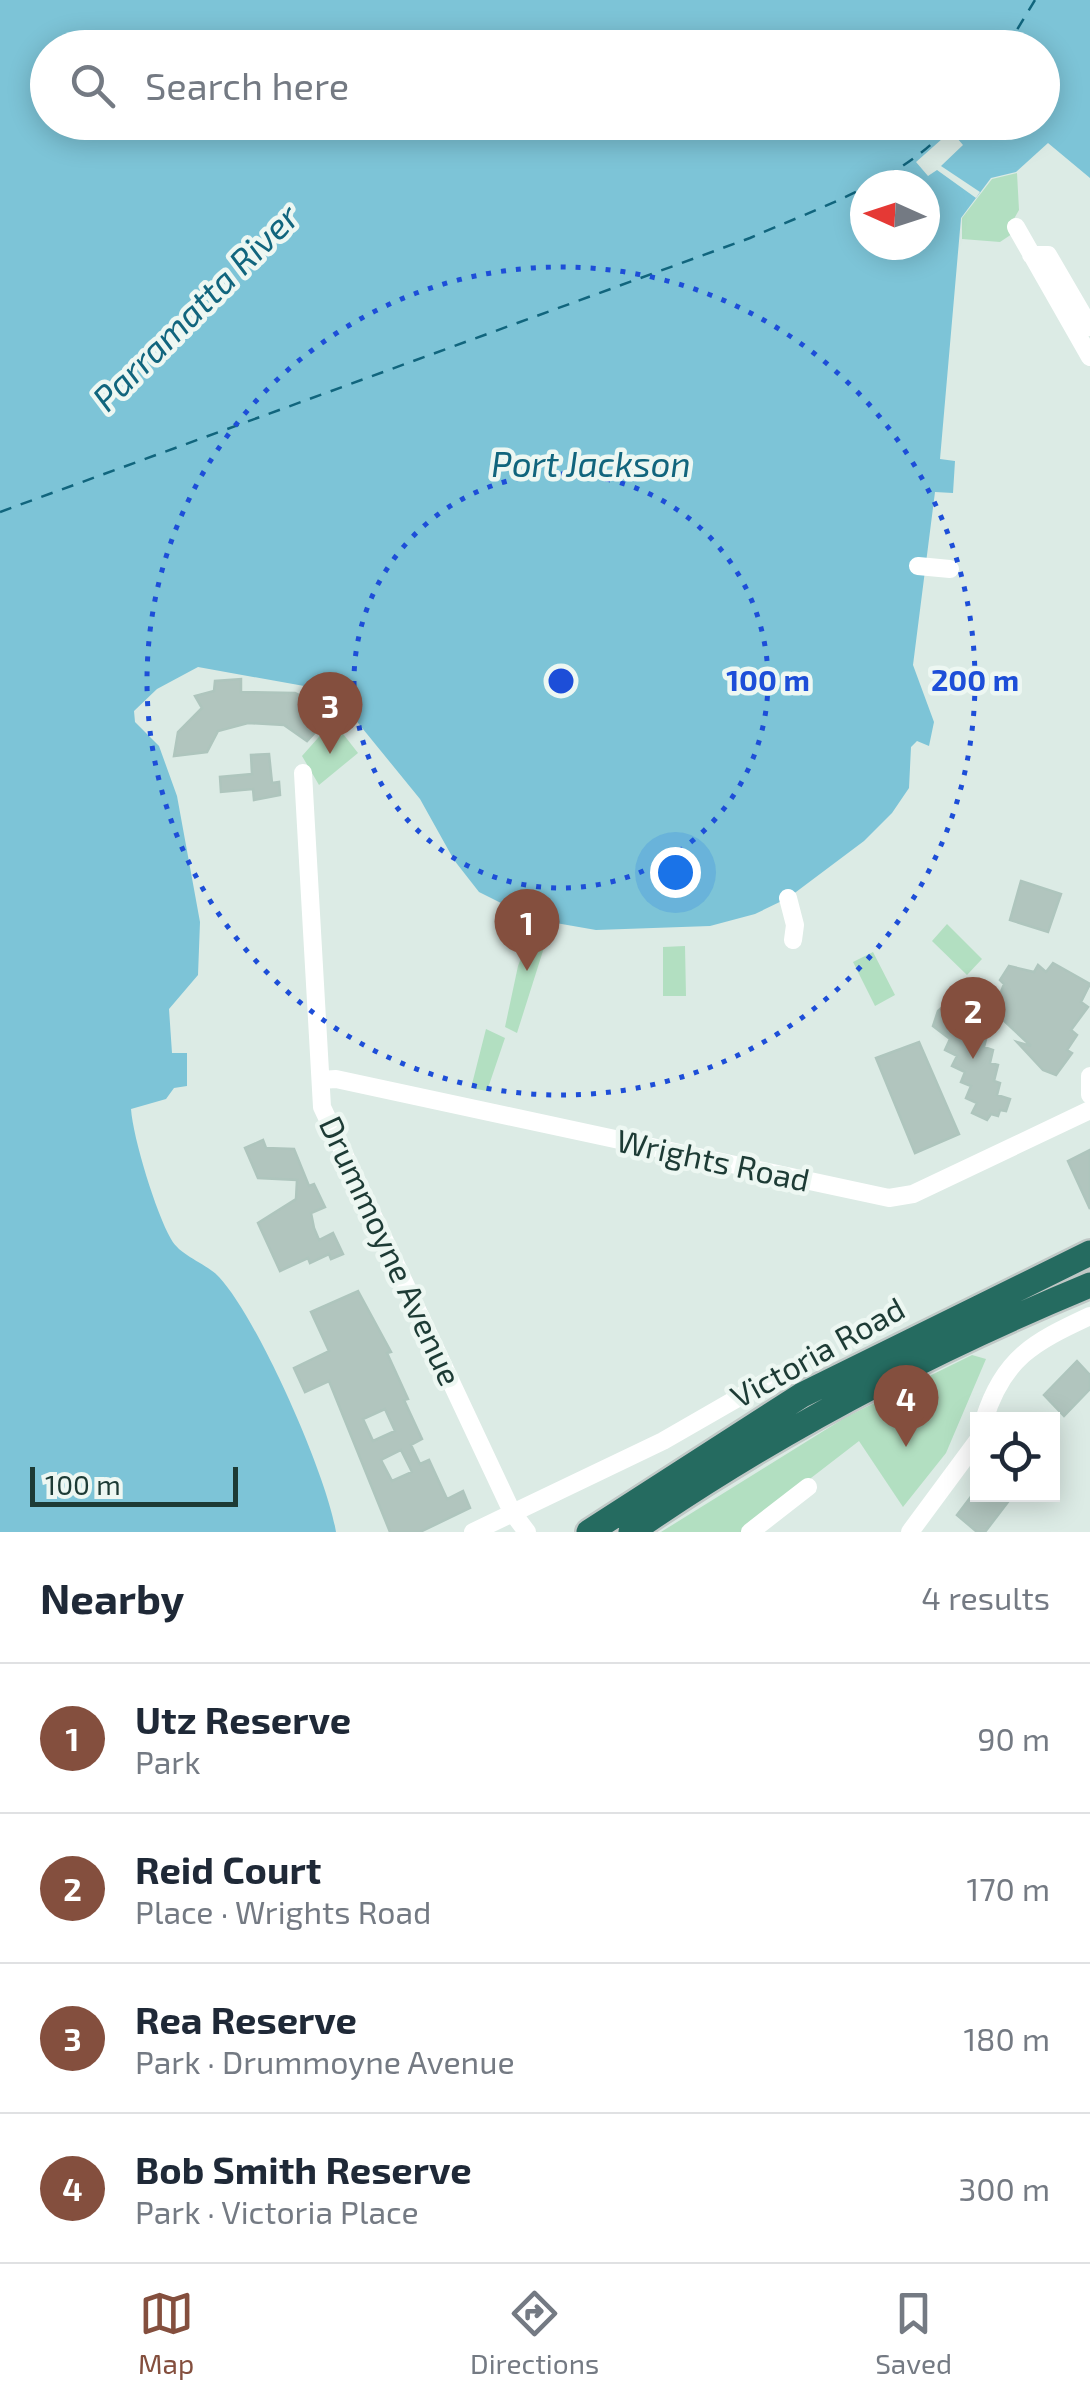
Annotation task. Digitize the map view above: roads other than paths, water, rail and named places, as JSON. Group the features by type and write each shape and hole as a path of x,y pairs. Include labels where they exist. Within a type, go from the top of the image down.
{"highway":[{"name":"Victoria Road","path":"589,1532 802,1395 930,1328 1090,1254"},
{"name":"Victoria Road","path":"631,1532 725,1468 846,1399 944,1348 1090,1285"}],"street":[{"path":"1016,227 1090,358"},
{"path":"1031,254 1048,255 1090,327"},
{"path":"918,566 950,569"},
{"name":"Drummoyne Avenue","path":"303,772 322,1108 512,1512 527,1532"},
{"path":"788,898 795,926 793,940"},
{"path":"1090,1076 1090,1095"},
{"name":"Wrights Road","path":"321,1080 336,1079 890,1198 913,1194 1090,1110"},
{"path":"986,1412 995,1382 1034,1342 1090,1316"},
{"path":"473,1532 663,1441 776,1376"},
{"path":"910,1532 970,1451"},
{"path":"750,1532 808,1487"}],"water":[{"name":"Port Jackson","path":"0,0 1090,0 1090,178 1048,143 1016,172 991,178 961,218 940,459 955,461 953,493 935,492 913,665 934,722 929,746 917,741 911,747 909,788 892,813 864,841 788,898 755,914 710,926 596,930 533,919 479,892 454,860 420,799 332,691 198,667 157,689 134,711 135,722 159,746 177,796 200,922 198,975 169,1009 172,1053 187,1053 187,1086 174,1088 166,1099 131,1109 136,1138 152,1194 171,1239 180,1250 219,1277 235,1298 289,1399 330,1506 336,1532 0,1532"}],"place":[{"name":"Rea Reserve","path":"330,754"},
{"name":"Utz Reserve","path":"527,971"},
{"name":"Reid Court","path":"973,1059"},
{"name":"Bob Smith Reserve","path":"906,1447"}],"water label":[{"name":"Parramatta River","path":"196,308"}]}
